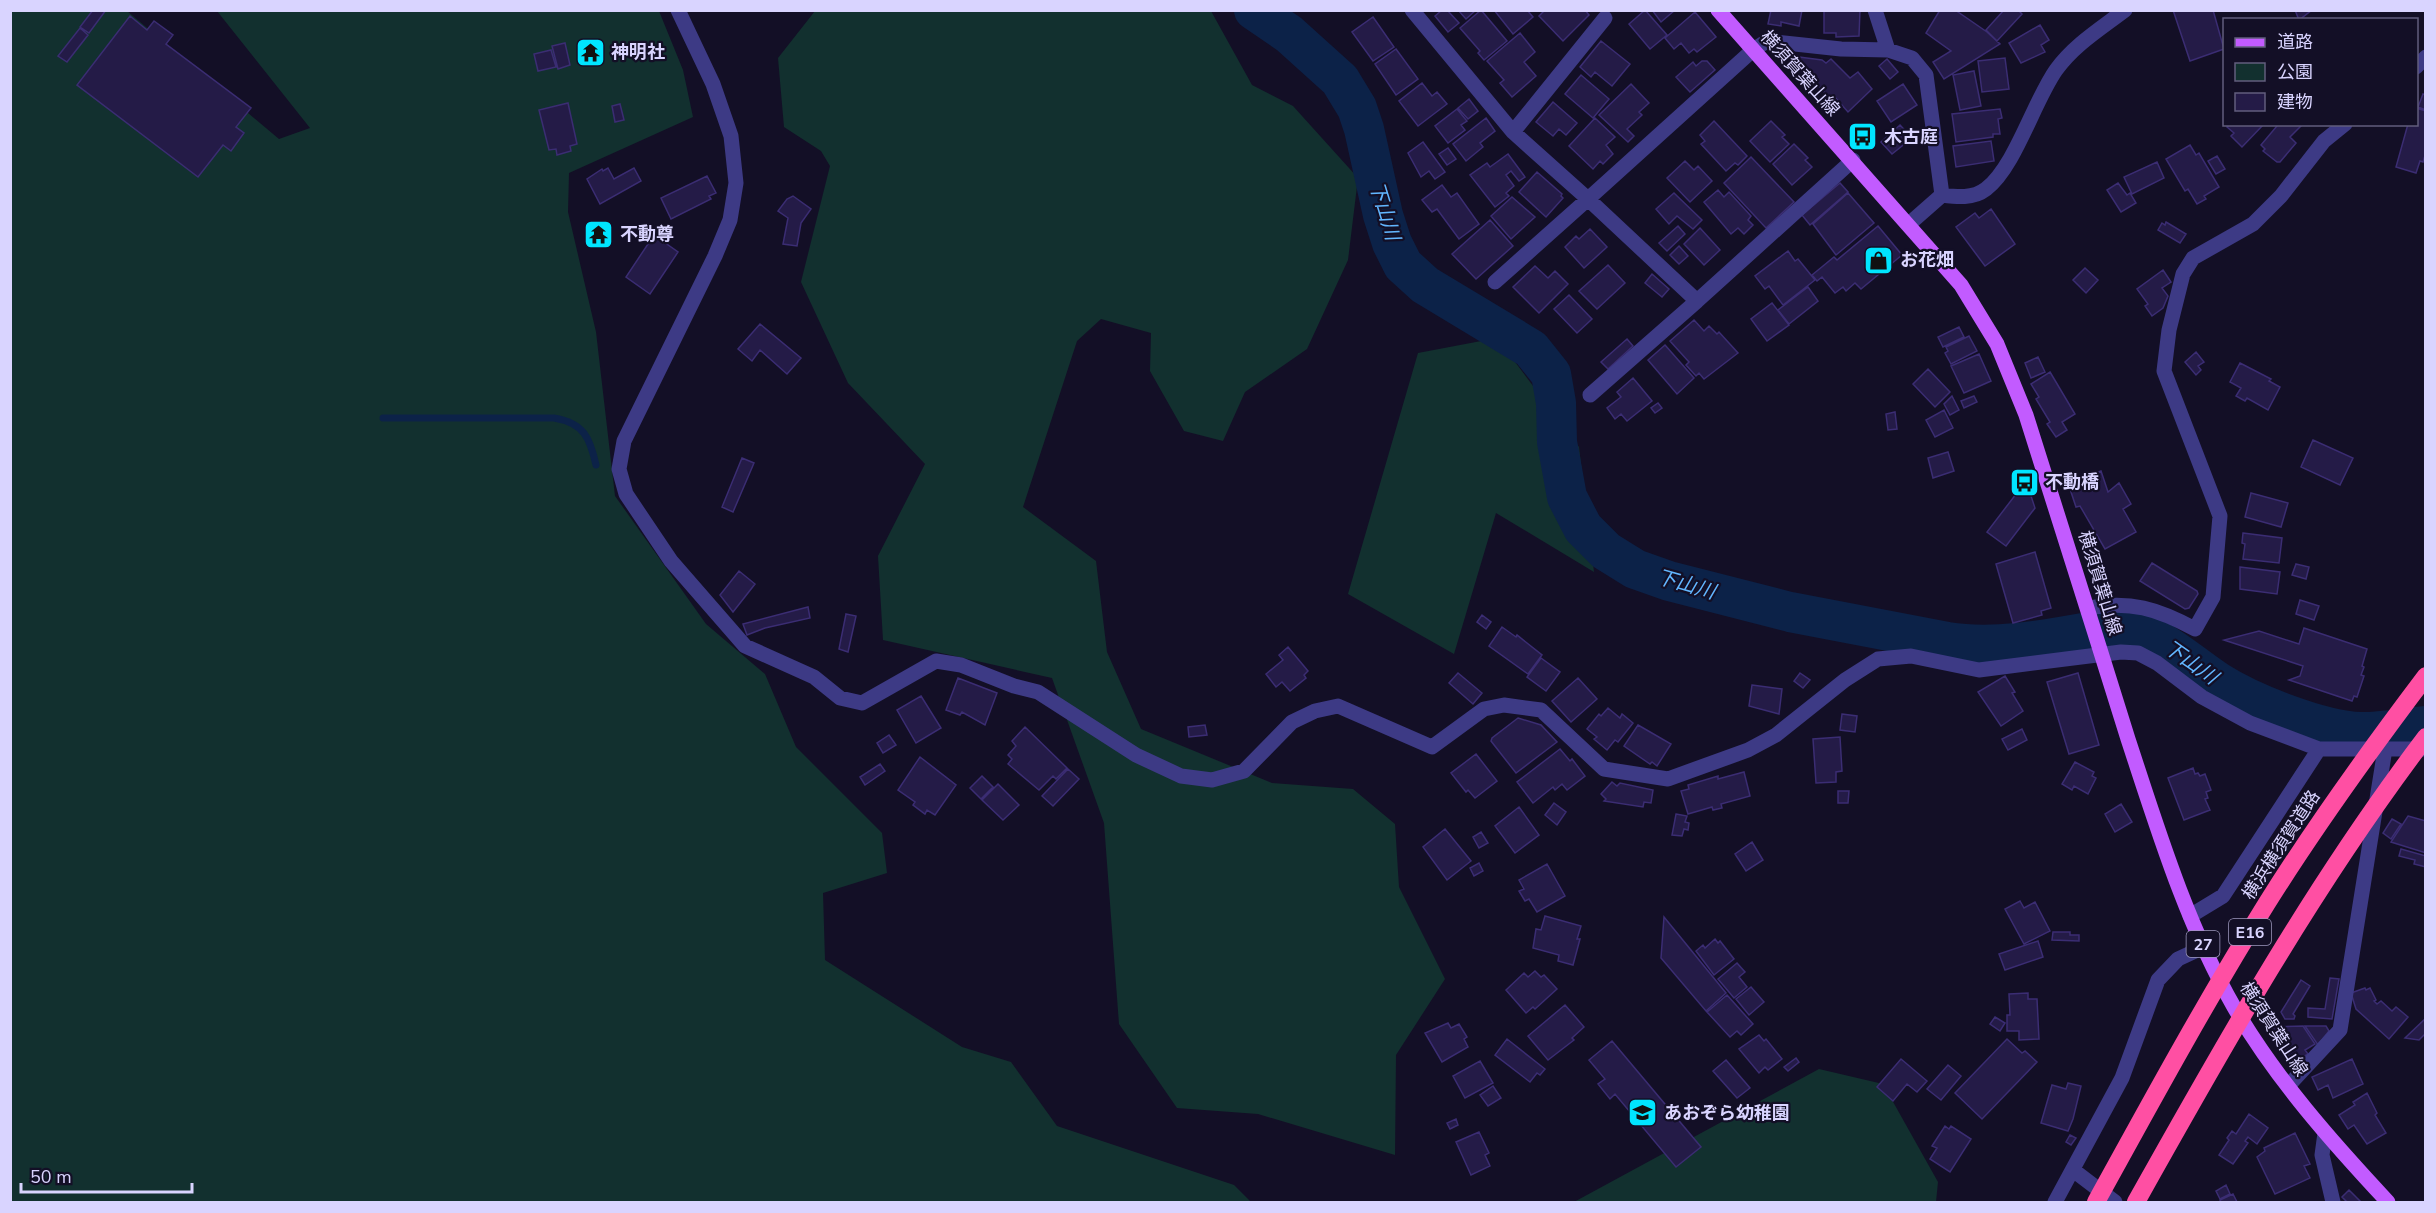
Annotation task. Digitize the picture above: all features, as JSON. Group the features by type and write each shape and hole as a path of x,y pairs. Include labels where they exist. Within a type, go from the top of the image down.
{"highway":[{"name":"横浜横須賀道路","path":"2096,1203 2185,1041 2268,902 2360,763 2426,676"},
{"name":"E16","path":"2136,1203 2223,1046 2311,904 2426,736"}],"main road":[{"name":"横須賀葉山線","path":"1718,10 1961,285 1997,344 2026,415 2170,869 2204,947 2234,1007 2288,1086 2388,1203"}],"street":[{"path":"678,10 713,84 731,136 736,183 726,229 624,441 619,469 626,494 671,561 745,646 814,677 840,698 862,703 936,662 962,665 1014,686 1038,692 1136,755 1181,776 1212,780 1244,771 1292,722 1315,711 1338,706 1432,747 1484,709 1504,705 1541,710 1604,769 1668,779 1748,750 1776,735 1845,680 1878,659 1911,656 1979,670 2100,649 2138,653 2157,663 2202,697 2250,723 2319,749 2426,749"},
{"path":"1412,10 1512,132 1697,301"},
{"path":"1875,10 1888,50"},
{"path":"1909,224 1942,195 1963,198 1986,189 2005,167 2055,71 2078,45 2125,10"},
{"path":"1512,132 1605,18"},
{"path":"1495,282 1753,50 1767,41 1841,50 1888,50 1912,58 1926,75 1942,195"},
{"path":"2088,611 2121,603 2139,606 2168,615 2195,629 2213,597 2220,516 2164,371 2169,330 2183,274 2193,258 2253,224 2281,196 2324,141 2343,126"},
{"path":"1590,395 1852,160"},
{"path":"2190,916 2223,896 2319,749"},
{"path":"2288,1086 2340,1030 2385,749"},
{"path":"2055,1203 2122,1078 2158,980 2178,959 2204,947"},
{"path":"2325,1132 2322,1155 2333,1203"},
{"path":"2073,1170 2115,1203"}],"green space":[{"path":"11,11 127,11 279,139 310,128 217,11 659,11 683,70 693,117 569,173 568,212 596,332 615,496 706,624 765,674 796,747 882,833 887,873 823,893 825,960 962,1047 1011,1062 1057,1126 1234,1185 1251,1202 11,1202"},
{"path":"815,11 1211,11 1252,85 1293,106 1358,178 1348,260 1307,349 1245,392 1223,441 1184,431 1150,371 1151,333 1101,319 1077,341 1023,507 1096,561 1107,652 1141,729 1272,783 1353,789 1395,824 1399,887 1445,979 1396,1055 1395,1155 1258,1114 1177,1108 1119,1024 1104,823 1052,678 883,640 878,556 925,464 848,383 801,282 830,166 821,151 784,127 778,58"},
{"path":"1497,338 1579,447 1594,572 1496,513 1454,654 1348,594 1418,353"},
{"path":"1819,1069 1883,1084 1938,1182 1936,1202 1574,1202"}],"building":[{"path":"93,10 106,10 89,33 80,27"},
{"path":"1442,10 1447,10 1459,23 1448,32 1435,16"},
{"path":"1458,10 1476,10 1466,19"},
{"path":"1481,10 1507,41 1484,60 1478,53 1480,51 1460,28"},
{"path":"1494,10 1527,10 1533,17 1513,34"},
{"path":"1545,10 1585,10 1589,15 1563,41 1539,16"},
{"path":"1645,10 1667,35 1650,49 1629,24"},
{"path":"1652,10 1675,10 1661,22"},
{"path":"1771,10 1802,10 1799,26 1781,22 1781,26 1768,24"},
{"path":"1824,10 1860,10 1859,36 1836,37 1836,33 1824,33"},
{"path":"1940,10 1955,10 2000,44 1944,79 1933,62 1951,51 1926,33"},
{"path":"2004,10 2018,10 2022,14 1997,41 1986,30"},
{"path":"2173,10 2213,10 2223,49 2190,61"},
{"path":"2295,10 2312,10 2302,18 2298,18"},
{"path":"1695,12 1716,37 1697,52 1694,49 1689,53 1681,43 1674,49 1665,38"},
{"path":"130,16 147,30 154,21 173,35 166,44 251,108 236,127 244,133 231,151 223,145 198,177 77,85"},
{"path":"1373,17 1394,47 1373,61 1352,32"},
{"path":"2040,25 2049,40 2041,45 2045,52 2021,63 2009,43"},
{"path":"80,28 88,35 67,62 58,56"},
{"path":"1520,33 1535,52 1524,62 1536,76 1512,97 1500,83 1504,80 1487,61"},
{"path":"1601,41 1630,64 1612,86 1595,72 1591,77 1580,67"},
{"path":"565,43 570,65 558,69 552,46"},
{"path":"1396,49 1418,79 1396,95 1375,64"},
{"path":"551,50 556,67 538,71 534,54"},
{"path":"1799,57 1822,60 1826,63 1831,59 1850,78 1858,72 1872,89 1848,112 1834,96 1830,99 1819,86 1817,88 1793,62"},
{"path":"2005,58 2009,89 1982,92 1978,61"},
{"path":"1887,59 1898,72 1890,79 1879,66"},
{"path":"1702,61 1707,61 1715,70 1690,92 1676,77 1693,62 1696,66"},
{"path":"1974,71 1981,106 1960,110 1953,75"},
{"path":"1581,75 1609,99 1593,118 1565,94"},
{"path":"1422,83 1432,96 1437,92 1447,104 1418,126 1399,101"},
{"path":"1631,84 1649,103 1639,112 1642,115 1627,129 1634,136 1628,142 1599,115"},
{"path":"1903,84 1917,105 1891,122 1877,101"},
{"path":"2423,94 2426,95 2426,110 2418,107"},
{"path":"1469,99 1478,111 1468,119 1458,108"},
{"path":"1553,102 1577,123 1566,135 1559,129 1553,136 1536,122"},
{"path":"568,103 577,144 570,146 571,151 557,155 556,149 549,150 539,110"},
{"path":"620,104 624,120 615,122 612,106"},
{"path":"1457,109 1467,121 1461,125 1465,130 1448,143 1435,126"},
{"path":"2000,109 2002,118 1998,119 2000,134 1956,142 1952,114"},
{"path":"2418,109 2426,111 2426,152 2423,162 2420,161 2416,173 2396,167 2407,126 2418,126"},
{"path":"1486,118 1495,131 1480,143 1483,147 1466,161 1453,144"},
{"path":"1595,118 1615,137 1606,145 1613,154 1603,164 1600,161 1593,169 1569,146"},
{"path":"1714,121 1747,156 1738,165 1735,163 1726,171 1701,144 1705,141 1700,135"},
{"path":"1771,121 1785,135 1782,137 1789,144 1770,162 1750,141"},
{"path":"1900,125 1912,138 1892,154 1881,142"},
{"path":"2262,126 2242,147 2231,136 2234,133 2227,127"},
{"path":"2277,126 2301,126 2290,137 2296,143 2280,162 2263,151 2265,149 2261,145"},
{"path":"1991,141 1994,161 1956,167 1953,146"},
{"path":"1423,142 1445,172 1435,179 1429,171 1421,177 1408,153"},
{"path":"1794,144 1808,158 1805,160 1812,167 1792,185 1773,164"},
{"path":"2190,145 2196,155 2199,153 2219,187 2204,196 2206,199 2197,204 2188,189 2185,191 2166,159"},
{"path":"1448,148 1456,159 1447,165 1439,154"},
{"path":"1508,154 1525,177 1519,181 1511,171 1506,175 1514,186 1506,193 1509,196 1495,207 1470,175 1487,163 1490,167"},
{"path":"2217,156 2225,169 2216,174 2208,161"},
{"path":"1751,157 1794,202 1766,228 1724,183"},
{"path":"1685,161 1694,170 1698,166 1712,181 1690,202 1667,178"},
{"path":"2157,162 2164,178 2132,194 2124,177"},
{"path":"608,168 614,179 634,168 641,181 600,204 587,179 602,169 603,171"},
{"path":"1537,172 1562,194 1563,198 1546,217 1519,192"},
{"path":"707,176 716,193 709,196 711,199 671,219 661,198"},
{"path":"1840,183 1848,192 1810,225 1802,215"},
{"path":"2118,183 2127,195 2130,193 2136,203 2121,212 2107,190"},
{"path":"1442,185 1451,197 1457,193 1479,224 1459,239 1437,209 1432,212 1422,200"},
{"path":"1718,190 1724,197 1729,192 1751,216 1748,220 1753,225 1744,234 1738,228 1731,234 1704,202"},
{"path":"1674,193 1702,220 1693,229 1677,216 1669,224 1656,209"},
{"path":"1848,193 1874,223 1836,255 1813,224"},
{"path":"793,196 811,209 801,223 797,246 783,244 788,218 778,211 787,199"},
{"path":"1512,197 1535,217 1511,239 1491,216"},
{"path":"1991,209 2015,244 1985,266 1956,227 1975,213 1979,218"},
{"path":"1490,220 1513,246 1476,279 1452,254"},
{"path":"2166,222 2186,234 2180,243 2158,230 2162,223 2165,225"},
{"path":"1678,226 1685,234 1667,251 1659,243"},
{"path":"1878,226 1902,255 1861,289 1855,283 1846,291 1843,287 1835,293 1822,277 1817,281 1812,275 1834,257 1837,260"},
{"path":"1700,228 1720,250 1704,265 1684,244"},
{"path":"1590,229 1607,247 1584,268 1565,247 1576,236 1579,239"},
{"path":"654,235 678,252 650,294 626,277"},
{"path":"1679,246 1688,256 1679,264 1670,255"},
{"path":"1788,251 1795,261 1798,259 1815,280 1783,305 1769,286 1765,289 1755,276"},
{"path":"1608,265 1625,283 1597,309 1579,291"},
{"path":"1535,266 1548,278 1555,271 1568,284 1539,313 1513,287"},
{"path":"2085,268 2098,280 2086,293 2073,280"},
{"path":"2163,270 2171,282 2162,288 2168,296 2163,308 2152,316 2145,306 2148,304 2137,289"},
{"path":"1652,274 1669,289 1662,297 1645,283"},
{"path":"1808,287 1818,301 1789,324 1778,310"},
{"path":"1569,295 1592,319 1577,333 1554,309"},
{"path":"1772,303 1789,325 1767,341 1751,319"},
{"path":"1694,320 1704,331 1709,326 1717,334 1719,332 1738,353 1704,379 1699,373 1696,376 1686,365 1689,362 1670,341"},
{"path":"760,324 801,358 787,374 760,350 752,361 738,349"},
{"path":"1959,327 1964,337 1943,347 1938,337"},
{"path":"1969,336 1977,351 1951,364 1945,353 1948,351 1946,347"},
{"path":"1627,339 1633,346 1608,369 1601,362"},
{"path":"1665,345 1694,378 1677,394 1648,360"},
{"path":"2196,352 2204,362 2198,366 2201,370 2196,375 2185,362"},
{"path":"1979,354 1991,381 1964,393 1951,366"},
{"path":"2038,357 2045,372 2031,378 2025,363"},
{"path":"2240,363 2271,379 2269,381 2280,387 2268,410 2247,398 2245,401 2236,396 2241,388 2230,382"},
{"path":"1928,369 1950,392 1935,407 1913,384"},
{"path":"2050,372 2075,414 2062,422 2067,430 2056,437 2047,424 2050,422 2036,399 2039,397 2031,384"},
{"path":"1633,378 1652,401 1627,421 1621,414 1615,419 1607,408 1621,397 1617,392"},
{"path":"1952,396 1959,410 1950,415 1944,404"},
{"path":"1974,396 1977,402 1964,408 1961,401"},
{"path":"1658,403 1662,408 1655,413 1651,408"},
{"path":"1944,410 1953,428 1935,437 1926,420"},
{"path":"1895,412 1897,429 1888,430 1886,414"},
{"path":"2313,440 2353,458 2340,485 2301,467"},
{"path":"1948,452 1954,471 1933,478 1928,458"},
{"path":"742,458 754,463 733,512 722,507"},
{"path":"2101,471 2108,492 2119,483 2131,504 2123,509 2136,532 2105,549 2080,506 2076,507 2069,486 2094,477 2093,474"},
{"path":"2026,481 2035,508 2006,546 1987,532"},
{"path":"2251,493 2288,503 2281,527 2245,517"},
{"path":"2243,533 2282,538 2279,563 2243,559 2245,544 2242,543"},
{"path":"2035,552 2051,608 2041,611 2042,615 2013,623 1996,564"},
{"path":"2152,563 2197,591 2198,594 2189,608 2185,609 2140,581"},
{"path":"2296,564 2309,567 2306,579 2292,575"},
{"path":"2240,567 2280,572 2277,594 2240,589"},
{"path":"739,571 755,584 733,612 720,595"},
{"path":"2300,600 2319,606 2314,620 2296,614"},
{"path":"808,607 810,618 765,628 747,635 743,624"},
{"path":"846,614 856,616 848,652 839,649"},
{"path":"1482,615 1491,622 1486,629 1477,622"},
{"path":"1502,627 1516,637 1517,635 1542,655 1528,674 1489,646"},
{"path":"2304,628 2367,649 2361,675 2364,676 2357,697 2354,696 2352,701 2289,680 2300,676 2303,666 2224,640 2259,631 2299,644"},
{"path":"1288,647 1308,671 1304,675 1306,678 1290,691 1282,682 1276,687 1266,674 1283,660 1279,655"},
{"path":"1541,658 1560,672 1546,691 1527,677"},
{"path":"1458,673 1482,693 1473,704 1449,683"},
{"path":"1800,673 1810,680 1803,688 1794,681"},
{"path":"2078,673 2099,745 2069,754 2047,682"},
{"path":"2005,676 2023,711 2001,726 1978,692"},
{"path":"958,678 997,693 985,725 962,712 960,715 946,710"},
{"path":"1578,678 1597,699 1571,722 1552,701"},
{"path":"1752,685 1782,689 1779,714 1749,706"},
{"path":"921,696 941,728 916,743 897,710"},
{"path":"1608,708 1620,718 1622,714 1633,723 1618,742 1615,740 1607,750 1594,739 1597,737 1587,729 1599,714 1601,716"},
{"path":"1842,714 1857,716 1855,732 1840,730"},
{"path":"1518,718 1541,725 1557,742 1516,773 1491,741"},
{"path":"1205,725 1207,735 1189,737 1188,727"},
{"path":"1638,725 1671,744 1657,766 1652,762 1650,764 1624,746"},
{"path":"1025,727 1067,768 1056,779 1053,776 1039,790 1008,764 1012,759 1008,755 1016,746 1012,741"},
{"path":"2022,729 2027,740 2008,750 2002,739"},
{"path":"889,735 896,745 883,753 877,743"},
{"path":"1840,737 1842,771 1836,772 1836,782 1816,783 1813,739"},
{"path":"1560,749 1570,761 1572,759 1585,776 1567,790 1562,784 1555,790 1553,787 1533,803 1517,782"},
{"path":"1476,754 1497,781 1475,798 1468,790 1466,792 1451,773"},
{"path":"920,757 956,785 935,815 927,810 925,814 913,805 915,802 898,790"},
{"path":"2075,762 2094,772 2092,776 2096,778 2088,794 2074,786 2072,790 2062,784"},
{"path":"880,764 885,771 865,785 860,777"},
{"path":"2193,768 2195,774 2198,773 2200,776 2205,774 2211,790 2206,792 2208,798 2205,799 2210,810 2184,820 2168,778"},
{"path":"1068,769 1079,779 1053,806 1042,796"},
{"path":"1744,772 1750,796 1721,804 1722,808 1713,810 1712,807 1688,814 1681,791 1689,789 1688,785 1718,776 1718,779"},
{"path":"982,776 993,787 981,799 970,788"},
{"path":"1612,782 1617,786 1620,783 1653,790 1651,803 1644,802 1643,807 1604,801 1606,799 1601,794"},
{"path":"998,784 1019,805 1003,820 982,800"},
{"path":"1838,791 1849,791 1848,803 1838,803"},
{"path":"1554,803 1566,812 1557,825 1545,815"},
{"path":"2121,804 2132,822 2115,832 2105,814"},
{"path":"1519,807 1539,835 1515,853 1495,826"},
{"path":"1676,814 1687,816 1685,822 1689,823 1688,830 1684,829 1682,836 1672,835"},
{"path":"2408,816 2426,821 2426,853 2391,842"},
{"path":"2392,819 2401,824 2391,839 2383,833"},
{"path":"1445,829 1471,861 1447,880 1423,847"},
{"path":"1481,832 1488,843 1479,848 1473,837"},
{"path":"1752,842 1763,860 1746,871 1735,854"},
{"path":"2401,849 2426,856 2426,867 2414,864 2415,860 2399,856"},
{"path":"1479,863 1483,871 1474,876 1470,868"},
{"path":"1547,864 1565,896 1537,912 1529,899 1525,901 1519,891 1524,889 1519,880"},
{"path":"2020,901 2024,908 2035,902 2050,931 2024,944 2005,909"},
{"path":"1545,916 1581,926 1573,965 1558,961 1559,955 1533,948 1536,929 1541,930"},
{"path":"1664,917 1726,993 1706,1011 1661,958"},
{"path":"2053,932 2070,932 2070,935 2079,935 2079,941 2052,940"},
{"path":"1715,939 1718,943 1720,941 1734,959 1714,975 1696,951 1703,945 1705,948"},
{"path":"2038,941 2043,957 2005,970 1999,954"},
{"path":"1737,963 1745,972 1739,977 1747,987 1734,998 1718,979"},
{"path":"1535,971 1541,977 1544,975 1557,989 1535,1009 1533,1007 1526,1013 1506,990 1524,973 1528,977"},
{"path":"2330,978 2339,979 2332,1019 2308,1017 2308,1008 2325,1009"},
{"path":"2301,980 2310,986 2293,1014 2294,1019 2285,1019 2281,1012"},
{"path":"1751,987 1764,1002 1749,1015 1736,999"},
{"path":"2365,988 2366,990 2370,988 2377,1004 2381,1001 2392,1011 2396,1007 2408,1017 2389,1039 2356,1009 2351,993"},
{"path":"2028,993 2028,999 2037,999 2039,1039 2019,1040 2019,1031 2007,1031 2007,1015 2010,1015 2009,994"},
{"path":"1727,995 1753,1024 1741,1035 1737,1031 1730,1037 1707,1012"},
{"path":"1565,1005 1584,1027 1572,1038 1574,1040 1548,1060 1528,1036"},
{"path":"1995,1017 2005,1023 2000,1031 1990,1024"},
{"path":"2426,1018 2426,1033 2419,1040 2405,1038"},
{"path":"1448,1023 1451,1028 1459,1024 1467,1037 1464,1039 1468,1047 1442,1062 1425,1033"},
{"path":"2303,1026 2315,1044 2305,1050 2308,1054 2294,1063 2271,1030 2275,1027"},
{"path":"2305,1026 2326,1026 2329,1031 2318,1045"},
{"path":"1759,1035 1764,1041 1766,1039 1782,1059 1768,1070 1765,1067 1759,1073 1739,1049"},
{"path":"1507,1039 1545,1069 1540,1075 1537,1073 1530,1082 1495,1055"},
{"path":"2007,1039 2022,1053 2025,1051 2037,1062 1982,1119 1955,1093"},
{"path":"1612,1041 1701,1147 1676,1167 1615,1094 1610,1099 1598,1084 1605,1079 1589,1060"},
{"path":"1796,1058 1799,1062 1788,1071 1784,1067"},
{"path":"1901,1059 1927,1081 1917,1092 1907,1084 1893,1101 1877,1087"},
{"path":"2352,1059 2363,1084 2333,1098 2328,1085 2318,1090 2312,1077"},
{"path":"1726,1060 1750,1088 1737,1098 1713,1071"},
{"path":"1480,1061 1493,1083 1465,1098 1453,1076"},
{"path":"1948,1065 1961,1076 1941,1100 1927,1089"},
{"path":"2068,1083 2081,1086 2068,1131 2041,1123 2052,1085 2066,1089"},
{"path":"1493,1086 1501,1098 1488,1106 1480,1095"},
{"path":"2367,1093 2377,1113 2375,1115 2386,1133 2367,1144 2354,1125 2348,1129 2339,1115 2355,1105 2353,1102"},
{"path":"2249,1114 2268,1128 2257,1144 2248,1137 2245,1141 2248,1143 2233,1164 2219,1155 2232,1131 2236,1134"},
{"path":"1456,1119 1458,1125 1450,1129 1447,1123"},
{"path":"1945,1126 1949,1129 1951,1126 1971,1139 1950,1172 1930,1159 1937,1148 1932,1146"},
{"path":"1479,1132 1489,1153 1485,1155 1490,1166 1471,1175 1456,1142"},
{"path":"2295,1133 2310,1164 2304,1166 2310,1178 2275,1194 2257,1157 2265,1151 2264,1148"},
{"path":"2070,1135 2076,1138 2071,1145 2066,1142"},
{"path":"2226,1185 2230,1194 2220,1199 2216,1191"},
{"path":"2349,1190 2361,1202 2347,1202 2342,1197"},
{"path":"2233,1194 2237,1202 2221,1202 2220,1200"}],"waterway":[{"name":"下山川","path":"1254,10 1289,34 1340,80 1357,108 1364,129 1383,215 1392,243 1403,265 1425,285 1531,349 1551,374 1556,403 1557,442 1567,497 1583,528 1606,551 1635,569 1669,581 1790,612 1947,642 1991,645 2123,626 2161,642 2218,682 2249,699 2307,721 2327,727 2361,732 2426,726"},
{"path":"383,418 554,418 564,420 584,433 596,465"}],"place":[{"name":"神明社","path":"590,52"},
{"name":"木古庭","path":"1863,137"},
{"name":"不動尊","path":"599,234"},
{"name":"お花畑","path":"1879,260"},
{"name":"不動橋","path":"2024,482"},
{"name":"あおぞら幼稚園","path":"1643,1113"}]}
